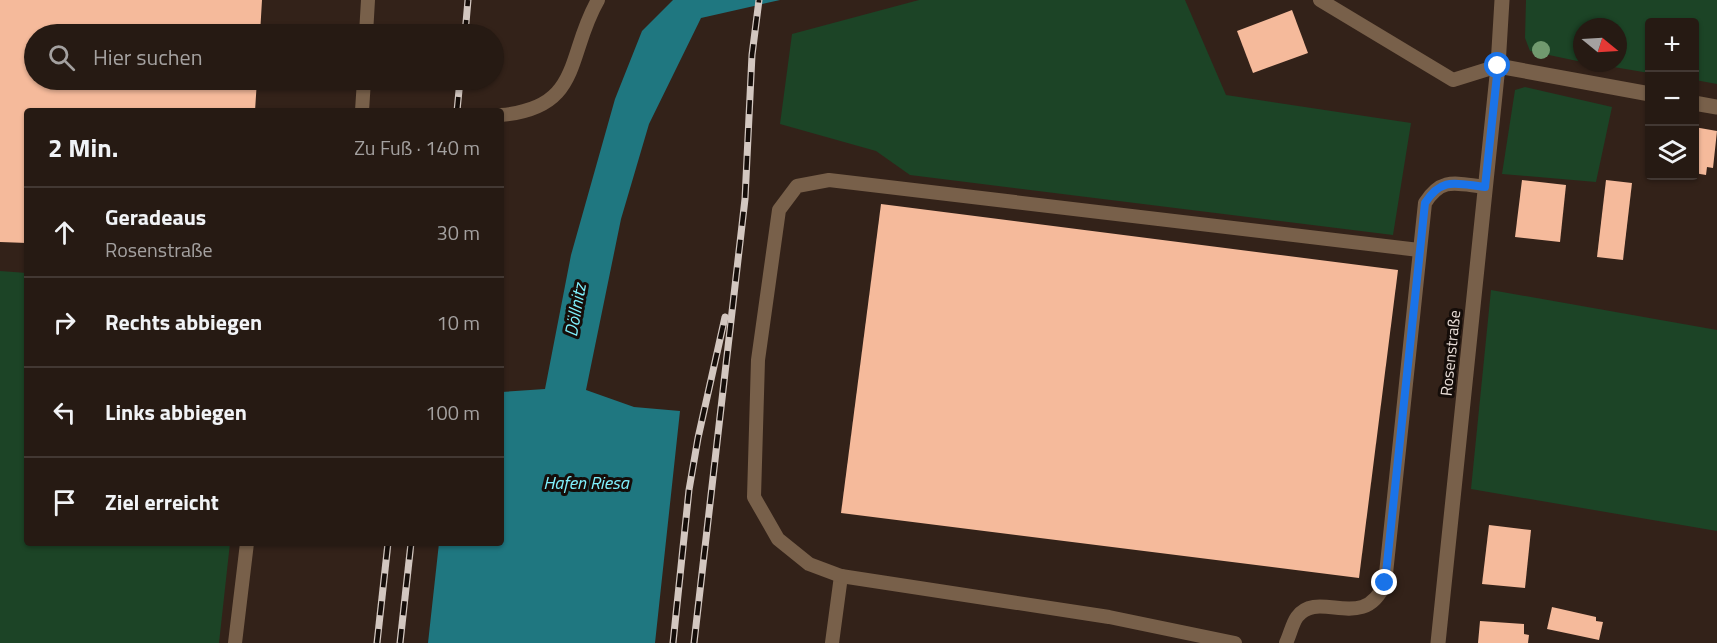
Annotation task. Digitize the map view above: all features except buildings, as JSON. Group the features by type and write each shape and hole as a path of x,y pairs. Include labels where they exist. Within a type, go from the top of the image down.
{"street":[{"name":"Rosenstraße","path":"1437,643 1498,66 1502,0"},
{"path":"1498,66 1645,93"},
{"path":"1699,103 1717,107"}],"lane":[{"path":"367,24 368,0"},
{"path":"504,115 533,111 549,100 564,84 598,0"},
{"path":"1320,0 1453,80 1498,66"},
{"path":"362,108 363,90"},
{"path":"1235,643 1109,617 841,576 809,564 778,539 754,497 759,360 779,210 798,186 829,180 1419,250"},
{"path":"1286,643 1298,616 1312,607 1356,610 1372,603 1380,595 1385,583 1425,203 1433,190 1446,183 1485,187"},
{"path":"235,643 247,546"},
{"path":"832,643 841,576"}],"green space":[{"path":"919,0 1185,0 1226,95 1411,123 1393,235 910,175 876,151 780,124 792,34"},
{"path":"1526,0 1717,0 1717,84 1699,81 1699,18 1645,18 1645,72 1627,69 1627,18 1573,18 1573,60 1530,51 1525,38"},
{"path":"1525,87 1612,107 1596,182 1502,174 1515,90"},
{"path":"0,271 24,273 24,546 230,546 219,643 0,643"},
{"path":"1491,290 1717,330 1717,531 1471,489"}],"water":[{"name":"Hafen Riesa","path":"673,0 780,0 701,18 649,124 621,219 586,390 634,407 680,411 655,643 428,643 439,546 504,546 504,392 545,389 571,255 615,99 642,31"}],"railway":[{"path":"466,24 468,0"},
{"path":"694,643 745,199 752,55 759,0"},
{"path":"457,108 459,90"},
{"path":"673,643 689,490 725,317"},
{"path":"377,643 388,546"},
{"path":"400,643 411,546"}],"route":[{"path":"1385,583 1425,203 1433,190 1446,183 1485,187 1498,66"}],"water label":[{"name":"Döllnitz","path":"575,310"}]}
